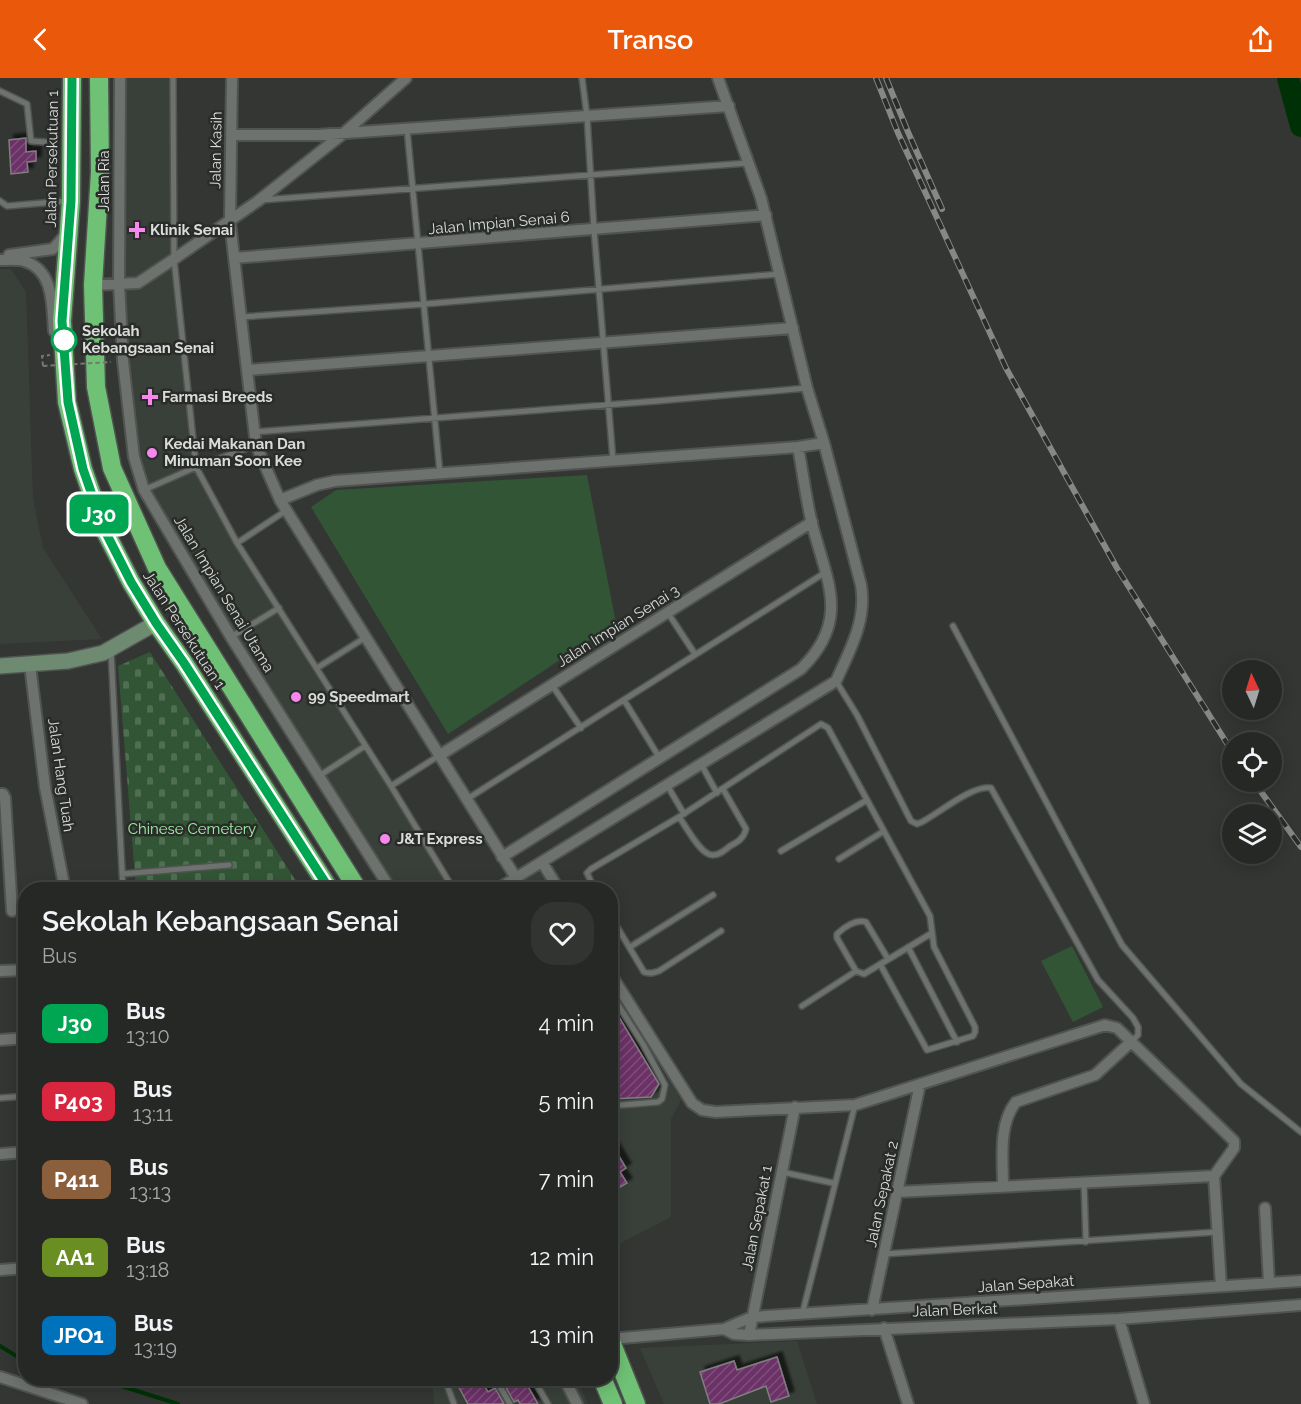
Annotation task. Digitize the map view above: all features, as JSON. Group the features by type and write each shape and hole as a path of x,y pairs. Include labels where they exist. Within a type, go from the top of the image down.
{"highway":[{"name":"Jalan Persekutuan 1","path":"72,78 71,201 62,321 68,402 83,469 104,529 131,582 325,882"},
{"name":"Jalan Persekutuan 1","path":"99,78 100,172 93,285 96,387 112,468 157,568 353,882"},
{"path":"618,1357 636,1404"},
{"path":"605,1386 613,1404"}],"street":[{"name":"Jalan Ria","path":"119,284 120,78"},
{"name":"Jalan Kasih","path":"232,78 230,222 256,445 283,505 516,878"},
{"path":"93,285 138,283 258,201 344,133 406,78"},
{"path":"509,882 836,681 857,634 863,605 861,585 824,443 807,388 762,198 718,78"},
{"path":"231,135 317,135 729,106"},
{"name":"Jalan Impian Senai 6","path":"234,258 766,215"},
{"path":"0,258 53,249 69,231"},
{"path":"0,258 24,261 43,271 50,287 59,373 68,402"},
{"name":"Jalan Impian Senai Utama","path":"119,284 123,361 134,457 144,490 231,637 386,882"},
{"path":"247,370 793,328"},
{"path":"283,505 317,485 334,481 798,447 824,443"},
{"path":"502,857 801,669 814,656 824,639 832,610 832,598 812,522 798,447"},
{"name":"Jalan Impian Senai 3","path":"440,755 812,522"},
{"path":"0,666 68,661 111,650 156,623"},
{"name":"Jalan Hang Tuah","path":"30,665 45,787 63,882"},
{"path":"0,794 3,794 5,798 12,911"},
{"path":"542,862 554,882"},
{"path":"0,971 18,970"},
{"path":"618,988 647,1041 687,1097 702,1110 716,1112 855,1105 1105,1025 1118,1028 1234,1141 1234,1148 1214,1176 1221,1286"},
{"path":"0,1040 18,1039"},
{"path":"1003,1187 1003,1137 1010,1110 1016,1102 1095,1075 1131,1042"},
{"name":"Jalan Sepakat 2","path":"872,1310 920,1084"},
{"name":"Jalan Sepakat 1","path":"749,1335 795,1107"},
{"path":"0,1154 18,1153"},
{"path":"897,1192 1214,1176"},
{"path":"1265,1208 1269,1283"},
{"path":"0,1270 18,1269"},
{"name":"Jalan Sepakat","path":"752,1317 802,1316 1301,1281"},
{"name":"Jalan Berkat","path":"618,1338 724,1329 734,1334 749,1335 1119,1319 1301,1305"},
{"path":"724,1329 752,1317"},
{"path":"1119,1319 1144,1404"},
{"path":"884,1328 908,1404"},
{"path":"0,1377 18,1384"},
{"path":"23,1386 61,1401 82,1404"},
{"path":"568,1386 577,1404"}],"lane":[{"path":"173,78 174,259 196,467 237,543 449,882"},
{"path":"582,78 587,116 594,230 614,460"},
{"path":"0,91 27,104 31,141 45,142"},
{"path":"407,127 440,474"},
{"path":"258,201 748,163"},
{"path":"0,201 7,206 71,201"},
{"path":"241,317 780,274"},
{"path":"254,432 807,388"},
{"path":"144,490 196,467 256,445"},
{"path":"237,543 283,505"},
{"path":"467,799 826,572"},
{"path":"231,637 279,608"},
{"path":"667,612 695,654"},
{"path":"953,626 1122,945 1241,1084 1301,1132"},
{"path":"316,668 367,637"},
{"path":"111,650 122,882"},
{"path":"836,681 857,715 911,821 917,824 922,822 984,786 991,788 1098,980 1133,1018 1138,1027 1138,1035 1131,1042"},
{"path":"552,685 581,728"},
{"path":"624,700 659,757"},
{"path":"591,882 587,873 591,869 717,793 821,724 828,728 930,916 934,947 975,1027 973,1036 927,1050 880,964"},
{"path":"319,776 365,746"},
{"path":"391,786 440,755"},
{"path":"701,764 717,793"},
{"path":"667,785 701,849 709,855 717,855 738,842 744,836 746,829 723,789"},
{"path":"781,851 867,800"},
{"path":"839,859 884,831"},
{"path":"122,874 229,865"},
{"path":"630,947 712,895"},
{"path":"888,959 866,922 855,922 837,934 837,938 856,971 864,974 932,933"},
{"path":"618,928 644,972 652,974 721,931"},
{"path":"908,947 957,1042"},
{"path":"802,1006 856,971"},
{"path":"618,1003 647,1041 665,1085 662,1099 658,1102 618,1105"},
{"path":"0,1098 18,1097"},
{"path":"802,1316 833,1183 855,1105"},
{"path":"782,1173 833,1183"},
{"path":"1084,1184 1086,1242"},
{"path":"884,1254 1217,1232"},
{"path":"447,1386 454,1404"},
{"path":"500,1386 510,1404"},
{"path":"538,1386 548,1404"}],"path":[{"path":"57,354 42,356 43,366 111,362"}],"shaded area":[{"path":"120,78 170,78 172,255 196,474 234,544 447,882 393,882 232,628 147,486 138,454 127,359"},
{"path":"0,269 11,269 26,292 33,498 43,548 102,639 0,644"},
{"path":"539,872 545,882 523,882"},
{"path":"618,1000 681,1100 671,1119 671,1217 618,1244"},
{"path":"797,1341 817,1404 664,1404 640,1348"},
{"path":"433,1386 580,1386 588,1404 434,1404"}],"green space":[{"path":"587,475 616,623 448,734 311,507 336,490"},
{"name":"Chinese Cemetery","path":"150,652 297,882 135,882 118,666"},
{"path":"1072,946 1103,1007 1073,1022 1041,961"}],"building":[{"path":"26,138 26,152 36,151 36,161 27,162 28,172 11,174 9,140"},
{"path":"618,1015 659,1084 651,1097 618,1099"},
{"path":"618,1154 626,1168 620,1172 627,1183 618,1188"},
{"path":"777,1357 789,1396 771,1402 766,1386 719,1404 710,1404 700,1372 734,1361 737,1370"},
{"path":"458,1386 485,1386 488,1392 495,1388 504,1404 468,1404"},
{"path":"505,1386 528,1386 538,1404 520,1404 518,1400 514,1402"}],"waterway":[{"path":"1288,78 1301,126"},
{"path":"0,1346 18,1357"},
{"path":"121,1386 178,1404"}],"railway":[{"path":"876,78 898,133 1006,368 1117,568 1222,735"},
{"path":"886,78 942,209"},
{"path":"1261,792 1301,847"}],"bus line":[{"name":"J30","path":"72,78 71,201 62,321 68,402 83,469 104,529 131,582 325,882"}],"place":[{"name":"Klinik Senai","path":"137,230"},
{"name":"Sekolah Kebangsaan Senai","path":"64,340"},
{"name":"Farmasi Breeds","path":"150,397"},
{"name":"Kedai Makanan Dan Minuman Soon Kee","path":"152,453"},
{"name":"99 Speedmart","path":"296,697"},
{"name":"J&T Express","path":"385,839"}]}
